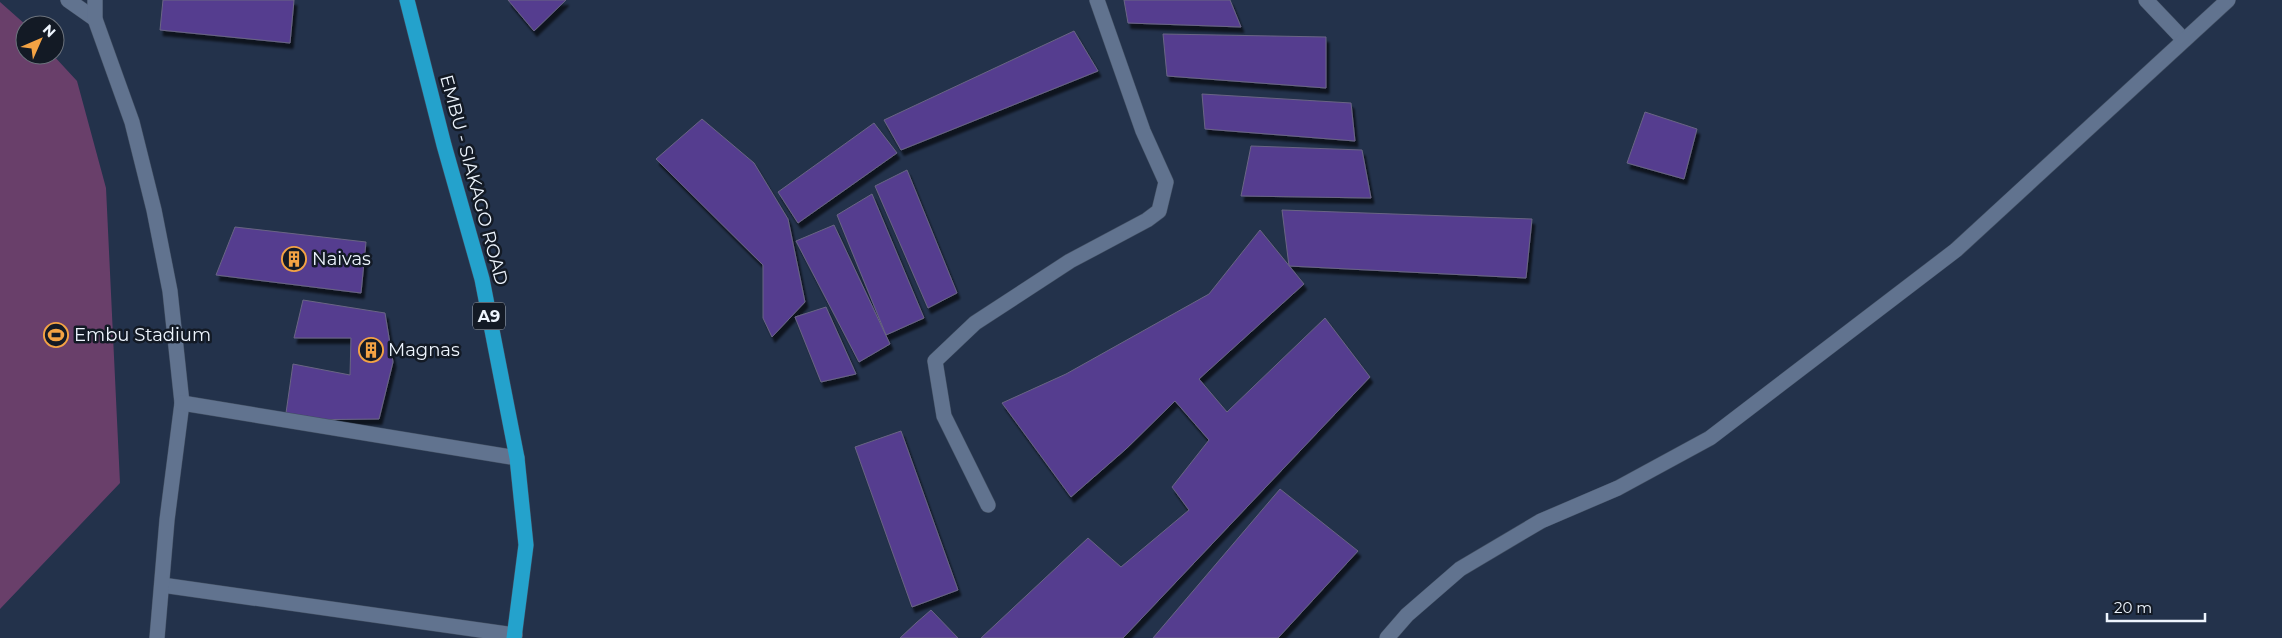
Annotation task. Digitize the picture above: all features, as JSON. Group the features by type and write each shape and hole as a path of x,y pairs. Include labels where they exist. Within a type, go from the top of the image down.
{"highway":[{"name":"EMBU - SIAKAGO ROAD","path":"407,0 444,146 482,279 517,458 526,545 514,636"}],"street":[{"path":"68,0 95,19"},
{"path":"95,0 95,19 132,122 154,210 170,291 182,403 167,520 157,638"},
{"path":"988,505 944,416 935,361 983,318 1070,261 1147,220 1159,211 1166,182 1143,131 1097,0"},
{"path":"2146,0 2184,40"},
{"path":"1387,638 1408,615 1460,569 1540,521 1618,488 1710,438 1956,250 2228,0"},
{"path":"182,403 517,458"},
{"path":"162,585 514,636"}],"shaded area":[{"name":"Embu Stadium","path":"0,2 15,15 15,65 62,65 77,81 106,188 120,483 0,609"}],"building":[{"path":"163,0 294,0 290,43 160,30"},
{"path":"508,0 566,0 534,31"},
{"path":"1124,0 1230,0 1241,27 1128,23"},
{"path":"1074,31 1098,71 901,150 884,120"},
{"path":"1163,34 1326,37 1326,88 1167,76"},
{"path":"1202,94 1351,103 1355,141 1205,129"},
{"path":"1645,112 1697,129 1684,179 1627,163"},
{"path":"702,119 754,163 788,219 805,302 772,337 763,318 763,265 656,159"},
{"path":"874,123 897,153 798,223 778,192"},
{"path":"1251,146 1362,150 1371,198 1241,196"},
{"path":"907,170 957,293 928,308 875,186"},
{"path":"872,194 924,318 886,335 837,215"},
{"path":"1282,210 1532,219 1526,278 1289,266"},
{"path":"834,225 890,344 859,362 796,241"},
{"name":"Naivas","path":"235,227 366,242 361,293 216,275"},
{"path":"1260,230 1304,284 1199,379 1227,412 1325,318 1370,377 1123,638 981,638 1088,538 1121,567 1189,510 1172,487 1209,440 1175,401 1126,449 1071,497 1002,403 1066,374 1209,294"},
{"name":"Magnas","path":"303,300 385,313 393,362 379,419 285,420 293,364 350,375 351,338 294,338"},
{"path":"826,307 856,374 821,382 795,317"},
{"path":"901,431 958,590 912,607 855,447"},
{"path":"1280,489 1358,551 1278,638 1153,638"},
{"path":"931,610 958,638 900,638 916,623"}],"place":[{"name":"Naivas","path":"294,259"},
{"name":"Embu Stadium","path":"56,335"},
{"name":"Magnas","path":"371,350"}]}
